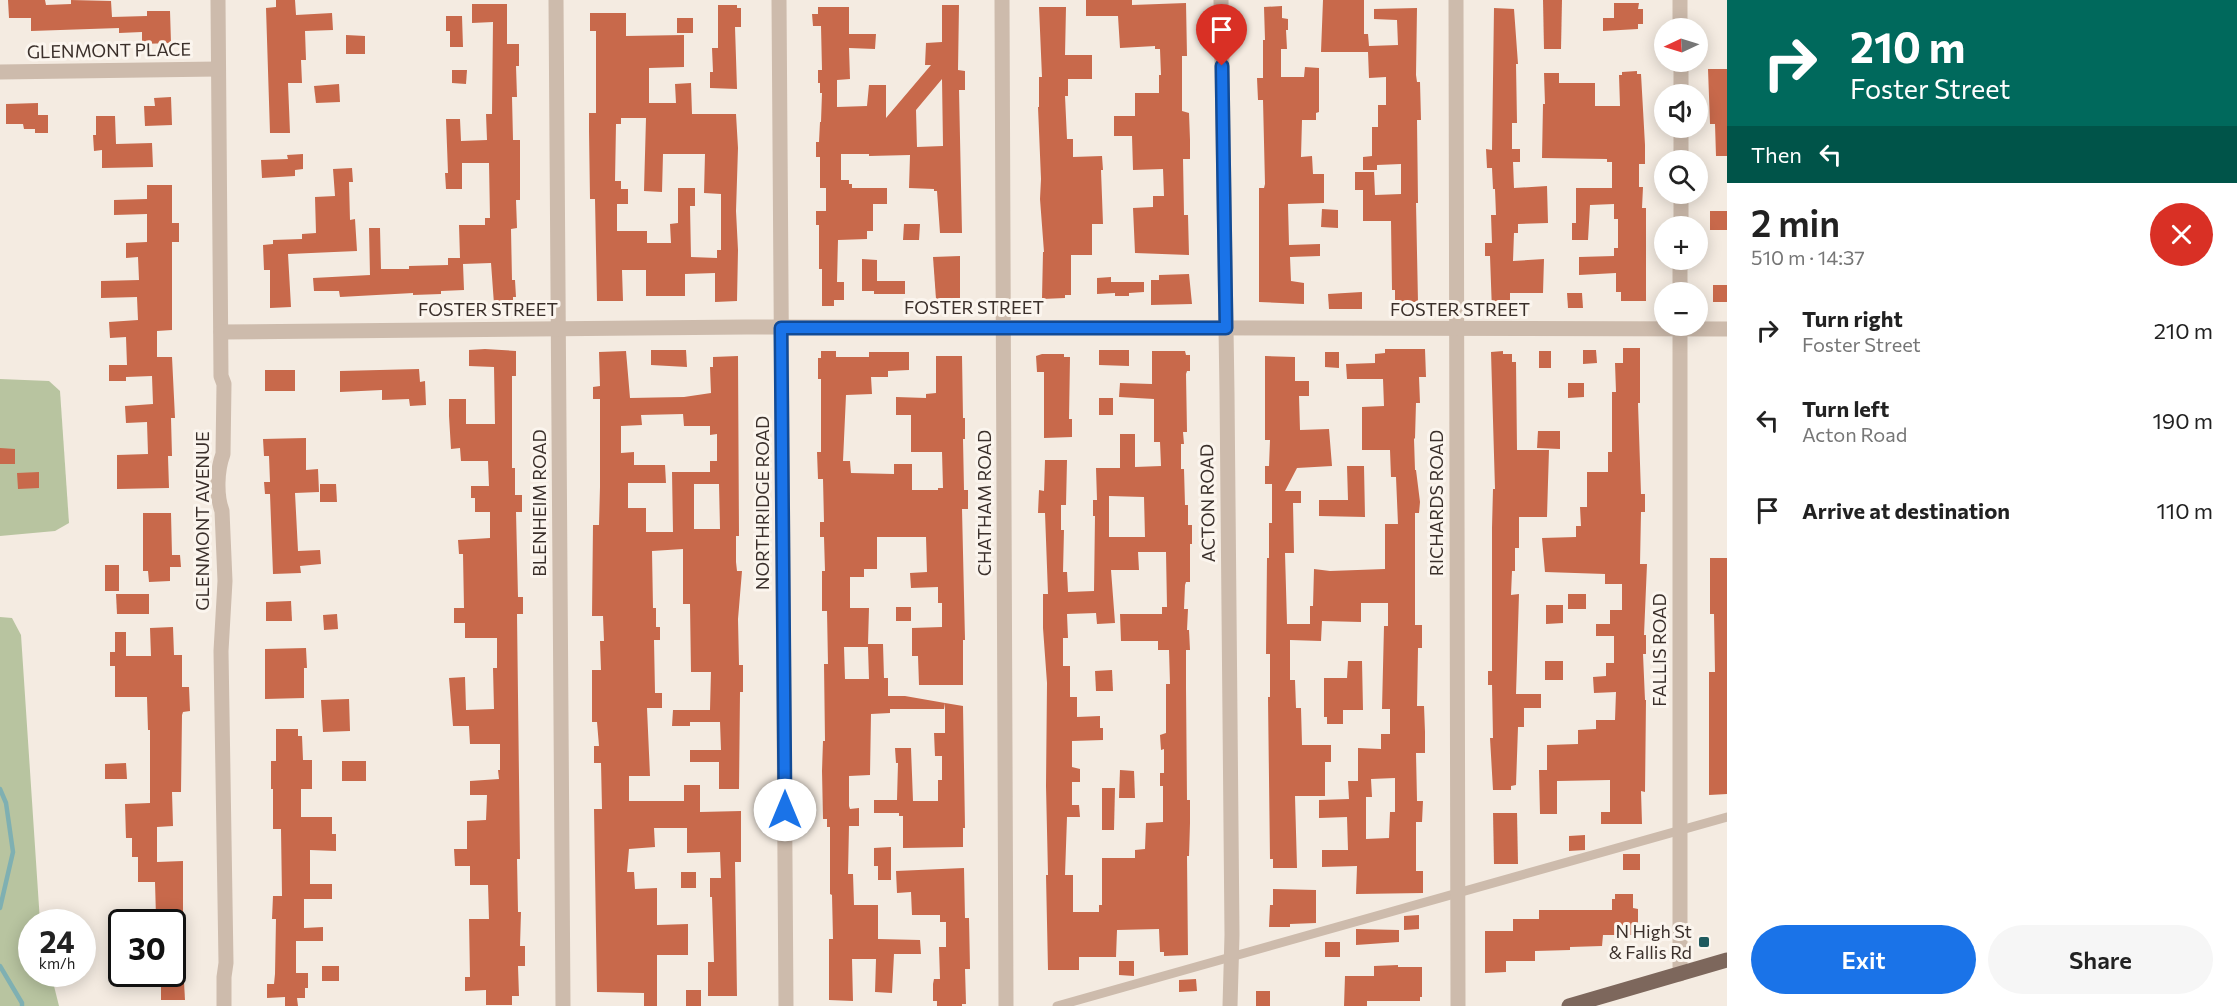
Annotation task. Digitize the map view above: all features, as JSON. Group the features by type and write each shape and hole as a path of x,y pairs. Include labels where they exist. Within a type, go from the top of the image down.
{"main road":[{"path":"1569,1006 1727,960"}],"street":[{"name":"GLENMONT AVENUE","path":"218,0 221,376 224,384 223,454 219,463 219,503 222,511 225,581 221,651 226,963 224,1006"},
{"name":"BLENHEIM ROAD","path":"556,0 562,1006"},
{"name":"NORTHRIDGE ROAD","path":"779,0 786,1006"},
{"name":"CHATHAM ROAD","path":"1002,0 1006,1006"},
{"name":"ACTON ROAD","path":"1221,0 1232,957 1230,1006"},
{"name":"RICHARDS ROAD","path":"1456,0 1458,1006"},
{"path":"1680,0 1680,18"},
{"name":"GLENMONT PLACE","path":"0,72 218,69"},
{"name":"FOSTER STREET","path":"221,332 781,328 1654,327"},
{"name":"FOSTER STREET","path":"1708,328 1727,329"},
{"name":"FALLIS ROAD","path":"1680,336 1680,974"}],"lane":[{"path":"1057,1006 1727,817"}],"green space":[{"path":"0,379 49,381 60,391 69,523 55,531 0,536"},
{"path":"0,617 12,618 21,635 39,909 18,909 18,987 54,987 59,1006 0,1006"}],"building":[{"path":"8,0 45,0 46,5 71,4 71,0 111,1 112,17 147,16 147,11 170,11 171,43 142,44 142,32 119,33 119,28 31,31 31,18 9,18"},
{"path":"276,0 295,0 296,15 332,13 333,30 305,31 306,60 301,60 302,83 288,83 290,133 270,133 266,8 276,7"},
{"path":"1086,0 1132,0 1132,5 1186,3 1187,56 1182,56 1182,111 1189,113 1190,159 1183,159 1184,215 1188,215 1189,255 1135,253 1133,208 1153,207 1153,196 1164,196 1163,169 1133,170 1132,136 1114,136 1114,116 1135,116 1135,93 1159,93 1160,49 1155,49 1155,46 1120,48 1118,16 1086,16"},
{"path":"1323,0 1364,0 1364,34 1368,34 1369,46 1398,45 1397,20 1374,19 1374,9 1417,8 1416,75 1417,82 1420,82 1421,120 1417,120 1418,302 1395,302 1395,290 1392,290 1391,221 1363,221 1363,190 1355,190 1355,172 1374,172 1375,195 1401,194 1401,164 1377,165 1377,170 1363,170 1363,157 1372,156 1372,127 1378,127 1378,105 1386,105 1386,77 1369,78 1368,52 1321,52"},
{"path":"1543,0 1562,0 1561,49 1544,49"},
{"path":"1614,3 1639,3 1638,9 1643,9 1643,24 1638,24 1638,29 1603,31 1603,18 1614,18"},
{"path":"472,4 507,4 507,44 519,44 519,66 516,66 517,97 512,97 513,140 520,140 520,200 516,200 517,228 511,229 512,280 515,280 516,297 513,297 513,303 494,304 491,263 463,264 464,290 441,291 441,294 413,295 413,293 340,297 339,291 314,291 313,278 370,275 369,228 380,228 381,269 409,269 409,266 448,265 448,258 460,258 459,225 485,225 485,218 490,218 489,163 462,163 462,189 446,189 445,173 448,173 446,119 460,119 461,141 487,140 486,114 492,114 493,22 472,23"},
{"path":"718,5 737,5 737,8 741,8 741,27 735,27 737,89 710,88 710,72 713,72 712,48 718,48"},
{"path":"942,5 959,5 958,70 965,71 965,90 959,90 962,233 940,233 937,191 909,188 910,155 841,154 841,180 849,180 852,188 887,188 887,204 873,204 873,231 867,231 867,239 838,240 837,282 844,282 844,300 834,300 834,306 822,306 819,225 816,225 816,211 826,211 826,188 820,188 820,157 816,157 816,142 819,142 821,122 822,93 820,93 820,83 818,83 818,70 822,70 821,26 813,26 812,14 818,14 818,7 849,7 849,34 876,34 875,49 849,48 850,79 837,80 837,107 867,106 869,85 886,85 886,118 931,65 925,65 926,43 942,42","holes":["942,79 943,146 917,147 916,110"]},
{"path":"1282,6 1282,18 1288,19 1288,30 1286,30 1287,49 1281,49 1281,77 1304,77 1305,67 1319,68 1319,112 1316,113 1316,120 1302,120 1301,157 1312,156 1313,174 1324,174 1324,203 1288,204 1289,245 1320,244 1320,256 1290,257 1291,281 1304,283 1304,304 1259,302 1259,188 1264,188 1265,184 1263,100 1258,100 1257,78 1263,78 1264,7"},
{"path":"1039,7 1066,7 1065,55 1092,55 1092,79 1068,79 1068,96 1065,96 1067,139 1073,139 1073,157 1102,156 1103,224 1092,224 1092,255 1071,255 1071,295 1065,295 1065,298 1042,299 1044,252 1040,199 1038,107 1039,77 1042,77"},
{"path":"1494,8 1514,9 1518,64 1516,64 1517,123 1512,123 1512,149 1520,149 1520,162 1513,162 1514,188 1547,186 1548,223 1518,224 1518,233 1514,233 1513,261 1544,259 1543,293 1510,293 1510,310 1492,311 1490,256 1485,256 1485,243 1492,243 1491,215 1496,215 1492,168 1487,168 1486,149 1492,150"},
{"path":"590,13 626,13 626,36 684,35 684,67 649,68 649,103 676,103 675,84 691,83 692,114 736,114 738,148 737,301 715,302 715,273 685,274 685,296 646,296 646,270 622,270 623,301 597,301 595,199 590,199 589,131 589,113 596,113 596,31 590,31","holes":["621,118 646,118 644,191 662,192 663,154 705,154 704,193 721,194 721,250 717,250 717,258 691,257 690,206 695,206 695,188 678,188 678,223 670,224 671,243 647,243 647,231 617,231 617,204 628,204 628,189 621,189 621,181 615,181 616,124 621,124"]},
{"path":"446,16 462,16 463,47 450,47 450,31 446,31"},
{"path":"677,18 693,18 693,33 677,33"},
{"path":"346,35 365,36 365,54 346,54"},
{"path":"1708,69 1727,69 1727,156 1716,156 1715,124 1710,124"},
{"path":"452,70 467,70 466,84 452,83"},
{"path":"1637,71 1637,74 1641,74 1645,145 1645,164 1639,164 1639,187 1643,187 1642,208 1646,208 1646,301 1621,301 1621,292 1616,292 1616,273 1579,275 1579,257 1614,256 1614,248 1618,248 1618,219 1614,219 1614,204 1590,205 1588,240 1572,240 1572,223 1576,223 1576,188 1612,188 1612,162 1607,162 1607,159 1542,158 1544,73 1559,73 1559,83 1595,83 1595,106 1620,106 1619,75 1622,75 1622,72"},
{"path":"339,84 340,102 316,103 314,86"},
{"path":"171,97 172,125 145,126 144,106 155,106 154,98"},
{"path":"38,103 38,115 48,115 48,133 35,133 35,129 24,129 23,124 6,124 6,104"},
{"path":"96,116 115,116 116,144 152,143 153,167 102,168 102,150 94,151 93,135 96,135"},
{"path":"303,154 303,169 295,170 295,176 262,178 261,160 288,159 287,155"},
{"path":"352,168 353,182 349,182 350,220 355,219 357,251 288,254 291,307 270,308 270,270 264,270 263,245 273,244 273,240 302,239 302,234 316,233 315,197 335,196 333,169"},
{"path":"147,185 172,185 172,223 179,223 179,242 172,242 172,330 157,331 157,357 172,357 175,418 171,418 172,456 168,456 169,488 117,489 117,455 148,454 147,422 126,423 125,406 153,404 152,376 126,377 126,381 109,381 109,365 127,365 126,337 110,338 109,322 138,320 137,297 101,298 101,281 139,280 138,257 126,258 126,243 147,242 147,214 114,215 114,200 147,199"},
{"path":"1322,209 1338,210 1338,228 1321,227"},
{"path":"1710,211 1727,211 1727,230 1710,230"},
{"path":"904,224 920,224 919,240 903,240"},
{"path":"960,256 960,299 936,299 933,257"},
{"path":"862,259 877,260 877,281 905,281 905,294 874,294 874,291 862,291"},
{"path":"1189,274 1192,304 1151,305 1151,280 1159,280 1159,275"},
{"path":"1111,277 1111,282 1144,282 1144,292 1129,293 1129,296 1115,296 1115,293 1097,294 1097,278"},
{"path":"1713,285 1727,285 1727,302 1713,302"},
{"path":"1362,292 1362,309 1329,309 1328,294"},
{"path":"1567,293 1582,293 1583,308 1568,308"},
{"path":"1623,348 1640,348 1640,403 1638,403 1641,494 1645,494 1645,512 1641,512 1640,564 1647,564 1644,635 1646,635 1646,654 1643,654 1646,700 1645,792 1641,791 1642,824 1601,824 1601,812 1610,812 1610,780 1557,781 1557,814 1540,814 1539,770 1547,770 1547,745 1578,744 1578,730 1596,729 1596,720 1615,720 1616,692 1594,693 1593,677 1606,676 1606,663 1614,663 1614,636 1596,636 1596,624 1610,624 1610,610 1622,610 1622,584 1605,584 1605,574 1545,572 1542,538 1576,537 1576,526 1581,526 1580,507 1587,507 1587,472 1608,472 1608,452 1612,452 1612,392 1616,392 1615,363 1623,363"},
{"path":"1385,349 1425,349 1426,377 1419,377 1420,403 1416,403 1414,439 1415,470 1420,502 1419,513 1415,513 1415,625 1422,625 1422,648 1418,648 1417,706 1424,706 1425,732 1425,753 1416,753 1417,801 1423,801 1422,822 1416,822 1416,871 1423,871 1423,893 1356,894 1357,866 1322,867 1322,850 1348,850 1347,817 1319,818 1319,800 1349,799 1348,781 1358,781 1358,748 1381,749 1381,734 1390,734 1390,709 1382,709 1384,626 1388,626 1388,603 1361,603 1361,622 1322,621 1321,641 1290,640 1290,680 1295,680 1296,708 1301,708 1302,745 1331,745 1331,762 1325,762 1325,796 1295,796 1297,868 1273,868 1273,859 1270,859 1268,697 1270,697 1270,654 1266,654 1267,558 1269,558 1269,523 1272,523 1272,484 1265,484 1265,466 1269,466 1270,440 1265,440 1265,356 1295,357 1295,381 1309,381 1309,396 1299,396 1300,430 1329,429 1332,466 1297,468 1285,491 1301,491 1301,503 1293,503 1294,553 1285,553 1287,624 1310,624 1314,569 1330,571 1385,569 1385,524 1398,524 1396,477 1391,477 1390,450 1362,450 1362,407 1384,406 1383,379 1347,379 1346,364 1375,363 1375,354 1385,353","holes":["1395,778 1395,812 1390,812 1389,838 1366,839 1366,797 1372,797 1371,779"]},
{"path":"469,350 516,351 516,376 512,376 512,468 515,468 515,495 522,495 522,512 516,512 518,597 523,597 523,614 517,614 520,859 517,859 518,912 521,912 520,946 525,946 525,966 518,966 519,996 512,996 512,1005 486,1005 486,990 465,991 465,977 470,977 469,919 489,919 488,885 470,885 470,866 455,866 454,849 467,849 467,821 486,820 487,795 470,795 470,781 499,779 498,770 500,770 500,744 470,744 469,726 453,726 449,678 465,677 466,710 494,709 493,668 497,668 497,638 465,638 465,623 454,623 454,608 464,608 463,554 459,554 458,540 490,538 490,512 475,512 475,498 471,498 471,486 489,486 488,461 461,461 460,448 451,449 449,399 466,399 466,424 495,424 494,367 469,366"},
{"path":"651,350 686,350 687,367 651,365"},
{"path":"1099,350 1129,350 1129,366 1099,365"},
{"path":"1583,350 1596,350 1597,363 1583,364"},
{"path":"626,351 630,398 684,397 711,393 710,367 713,367 713,357 738,356 739,536 736,536 736,562 737,571 742,571 738,619 739,665 743,665 743,692 740,692 739,789 719,789 719,762 690,762 690,750 721,750 720,722 690,722 690,726 672,726 673,710 710,710 711,672 691,672 690,604 683,604 683,549 652,551 653,608 656,608 656,627 660,627 660,640 654,640 655,693 662,693 662,708 647,708 650,776 629,776 629,801 684,801 684,785 700,785 700,812 741,811 741,862 735,862 737,996 708,996 708,962 714,962 710,878 721,878 720,852 687,853 687,828 654,828 655,847 629,849 627,872 634,872 635,889 657,888 657,925 688,924 688,955 657,955 657,1006 644,1006 644,993 597,992 594,809 602,809 601,763 594,763 594,746 599,746 597,722 592,722 592,670 601,670 600,641 604,641 603,616 592,616 593,525 599,525 600,487 600,399 593,399 593,387 600,386 599,352","holes":["683,414 684,426 710,426 710,435 717,434 717,461 710,461 710,472 672,472 673,532 646,532 646,508 628,508 628,483 666,483 665,465 634,465 634,452 621,453 621,426 642,425 641,415","694,484 719,484 720,529 694,529"]},
{"path":"821,351 836,351 836,357 869,357 869,352 909,352 909,370 888,371 888,377 871,377 872,394 846,395 843,461 850,461 851,473 894,474 894,464 912,464 912,490 938,490 938,488 943,488 942,452 911,452 911,415 896,415 896,397 926,398 926,394 936,393 936,356 962,356 963,418 965,418 964,490 968,490 968,509 962,509 965,640 963,640 963,685 919,685 918,656 912,656 912,628 942,627 942,603 938,603 938,587 911,588 910,573 927,572 926,537 877,537 877,569 864,569 864,577 850,577 850,608 869,608 868,644 883,644 884,678 888,678 888,696 905,696 945,703 944,709 890,709 890,713 871,714 870,775 849,776 849,806 850,809 859,808 859,826 849,826 848,874 853,874 854,905 878,905 878,939 920,940 921,954 894,954 892,993 875,992 876,959 852,959 853,1001 829,1000 829,939 833,939 830,827 827,827 827,819 823,819 822,771 823,741 825,741 824,664 828,664 827,611 822,611 822,571 825,571 824,537 820,537 820,522 824,522 823,479 818,479 817,452 821,452 821,379 818,379 818,358 821,358","holes":["844,647 868,647 869,679 845,679"]},
{"path":"1152,351 1185,351 1186,355 1190,355 1190,371 1186,374 1187,432 1183,432 1184,444 1181,444 1185,505 1188,505 1188,525 1192,525 1190,582 1186,582 1185,585 1184,609 1188,609 1187,630 1189,630 1190,650 1186,650 1187,800 1190,800 1189,856 1187,856 1188,955 1164,956 1164,952 1160,952 1159,929 1117,930 1116,957 1079,957 1079,970 1048,970 1047,683 1043,594 1048,594 1045,513 1038,513 1039,490 1044,491 1045,460 1067,460 1066,505 1061,505 1061,530 1064,530 1063,572 1067,572 1068,592 1094,591 1095,516 1093,516 1093,500 1097,500 1096,468 1120,468 1120,434 1135,434 1135,467 1161,466 1160,442 1154,442 1154,399 1119,397 1120,383 1152,384","holes":["1109,496 1144,497 1145,537 1109,537","1138,552 1166,552 1167,607 1162,607 1162,614 1120,614 1121,641 1158,641 1158,650 1169,650 1170,684 1166,684 1166,733 1160,735 1161,750 1164,749 1164,773 1160,773 1160,786 1163,786 1163,822 1146,823 1145,849 1135,850 1135,858 1102,858 1102,905 1099,905 1099,912 1073,912 1073,875 1065,875 1067,817 1080,817 1079,805 1072,805 1072,782 1080,782 1080,769 1072,767 1072,741 1103,740 1103,728 1100,728 1100,716 1077,717 1077,697 1070,697 1070,666 1063,666 1063,638 1068,638 1067,614 1096,613 1097,624 1115,623 1111,570 1139,570"]},
{"path":"1503,351 1503,354 1512,354 1512,362 1516,362 1517,450 1549,450 1547,517 1519,517 1519,548 1515,548 1515,571 1512,571 1511,595 1519,594 1516,694 1541,694 1541,708 1524,708 1524,727 1518,727 1516,785 1511,786 1511,790 1493,790 1490,738 1493,738 1492,685 1488,685 1488,671 1492,671 1492,528 1493,489 1495,489 1491,352"},
{"path":"1539,351 1551,351 1551,368 1539,368"},
{"path":"1325,352 1339,352 1339,368 1325,367"},
{"path":"1064,354 1064,357 1070,357 1069,419 1072,419 1072,437 1044,438 1044,372 1037,372 1036,356"},
{"path":"419,369 420,382 425,381 426,405 410,406 409,399 382,400 382,390 340,392 340,371"},
{"path":"265,370 295,370 295,391 265,391"},
{"path":"1568,383 1584,383 1584,397 1568,398"},
{"path":"1099,398 1113,398 1113,415 1099,415"},
{"path":"1538,431 1560,431 1560,449 1537,448"},
{"path":"306,438 306,470 318,469 319,492 295,493 298,551 320,550 321,564 300,566 301,573 273,574 270,494 265,494 264,482 270,482 269,456 264,456 263,439"},
{"path":"0,448 15,449 15,464 0,464"},
{"path":"1347,466 1364,466 1365,517 1319,516 1319,500 1348,500"},
{"path":"39,472 39,488 18,489 17,473"},
{"path":"320,484 336,484 337,502 320,502"},
{"path":"143,513 171,513 172,555 180,555 181,567 170,567 170,581 149,582 148,571 143,571"},
{"path":"1710,558 1727,558 1727,794 1709,795 1709,672 1715,672 1714,614 1710,614"},
{"path":"105,565 119,565 119,591 105,591"},
{"path":"116,594 149,594 149,614 117,614"},
{"path":"1568,594 1586,594 1586,609 1568,609"},
{"path":"291,601 292,621 266,621 266,602"},
{"path":"1546,605 1563,605 1563,623 1546,624"},
{"path":"896,607 911,607 911,621 896,621"},
{"path":"337,614 338,629 324,630 323,615"},
{"path":"173,627 174,655 182,655 182,687 189,687 190,711 183,712 182,715 181,792 172,792 173,826 157,827 157,862 183,861 183,909 156,909 155,882 138,882 138,857 132,857 132,838 126,838 125,804 150,803 150,730 148,730 147,697 115,697 115,666 110,666 110,652 115,652 115,632 126,632 126,656 151,656 150,628"},
{"path":"306,648 304,698 265,699 265,649"},
{"path":"1348,661 1362,661 1363,710 1343,710 1343,724 1327,724 1327,717 1324,717 1324,678 1347,678"},
{"path":"1545,661 1563,661 1563,680 1545,680"},
{"path":"1112,670 1113,691 1096,691 1095,671"},
{"path":"349,699 350,731 323,732 321,700"},
{"path":"945,703 963,706 965,828 963,828 963,847 903,848 903,816 899,816 899,813 874,813 874,800 897,800 898,763 896,763 895,748 911,748 913,801 938,801 938,780 942,780 942,756 935,756 934,733 945,733"},
{"path":"276,729 298,729 298,736 302,736 303,760 312,760 312,789 301,789 301,817 332,817 332,834 336,834 336,851 310,850 310,884 332,884 332,899 304,899 304,928 323,927 323,941 296,941 296,973 308,973 305,998 297,998 298,1006 285,1006 285,997 267,998 267,984 274,984 275,974 276,919 272,919 273,896 282,896 281,829 273,829 273,789 271,789 271,761 276,761"},
{"path":"342,761 366,761 366,781 342,781"},
{"path":"126,763 127,779 105,779 105,764"},
{"path":"1120,770 1134,771 1135,798 1119,798"},
{"path":"1102,788 1115,788 1114,830 1102,830"},
{"path":"1493,813 1517,813 1518,864 1494,864"},
{"path":"1585,835 1585,850 1569,851 1569,836"},
{"path":"891,847 891,880 878,880 878,866 874,866 874,848"},
{"path":"1623,854 1640,854 1640,870 1623,870"},
{"path":"964,868 965,918 969,918 970,969 965,969 966,1004 937,1006 937,1001 933,1001 933,984 934,979 940,979 939,947 946,947 946,922 940,922 940,915 912,915 911,892 897,893 896,871"},
{"path":"681,872 696,872 696,888 681,888"},
{"path":"1273,889 1316,890 1316,923 1269,927"},
{"path":"1615,894 1633,894 1633,908 1638,909 1638,935 1603,935 1602,946 1535,951 1535,961 1506,961 1506,972 1485,973 1485,931 1513,931 1513,919 1539,919 1539,910 1612,910 1612,899 1615,899"},
{"path":"1419,915 1419,929 1404,930 1404,916"},
{"path":"1356,929 1399,930 1399,942 1356,945"},
{"path":"1325,942 1340,942 1340,957 1325,957"},
{"path":"1119,961 1134,961 1134,976 1119,975"},
{"path":"1398,965 1398,967 1422,967 1420,1001 1367,1001 1367,1006 1344,1006 1345,976 1374,976 1374,966"},
{"path":"322,966 339,966 339,981 322,981"},
{"path":"1196,979 1197,991 1179,992 1179,980"},
{"path":"161,987 184,987 185,1000 161,1000"},
{"path":"686,990 701,990 701,1006 686,1006"},
{"path":"1256,991 1270,991 1270,1006 1256,1006"}],"waterway":[{"path":"0,789 6,803 13,852 0,908"},
{"path":"0,966 22,1006"}],"place":[{"name":"N High St & Fallis Rd","path":"1704,942"}],"route":[{"path":"785,810 781,328 1226,328 1222,66"}]}
